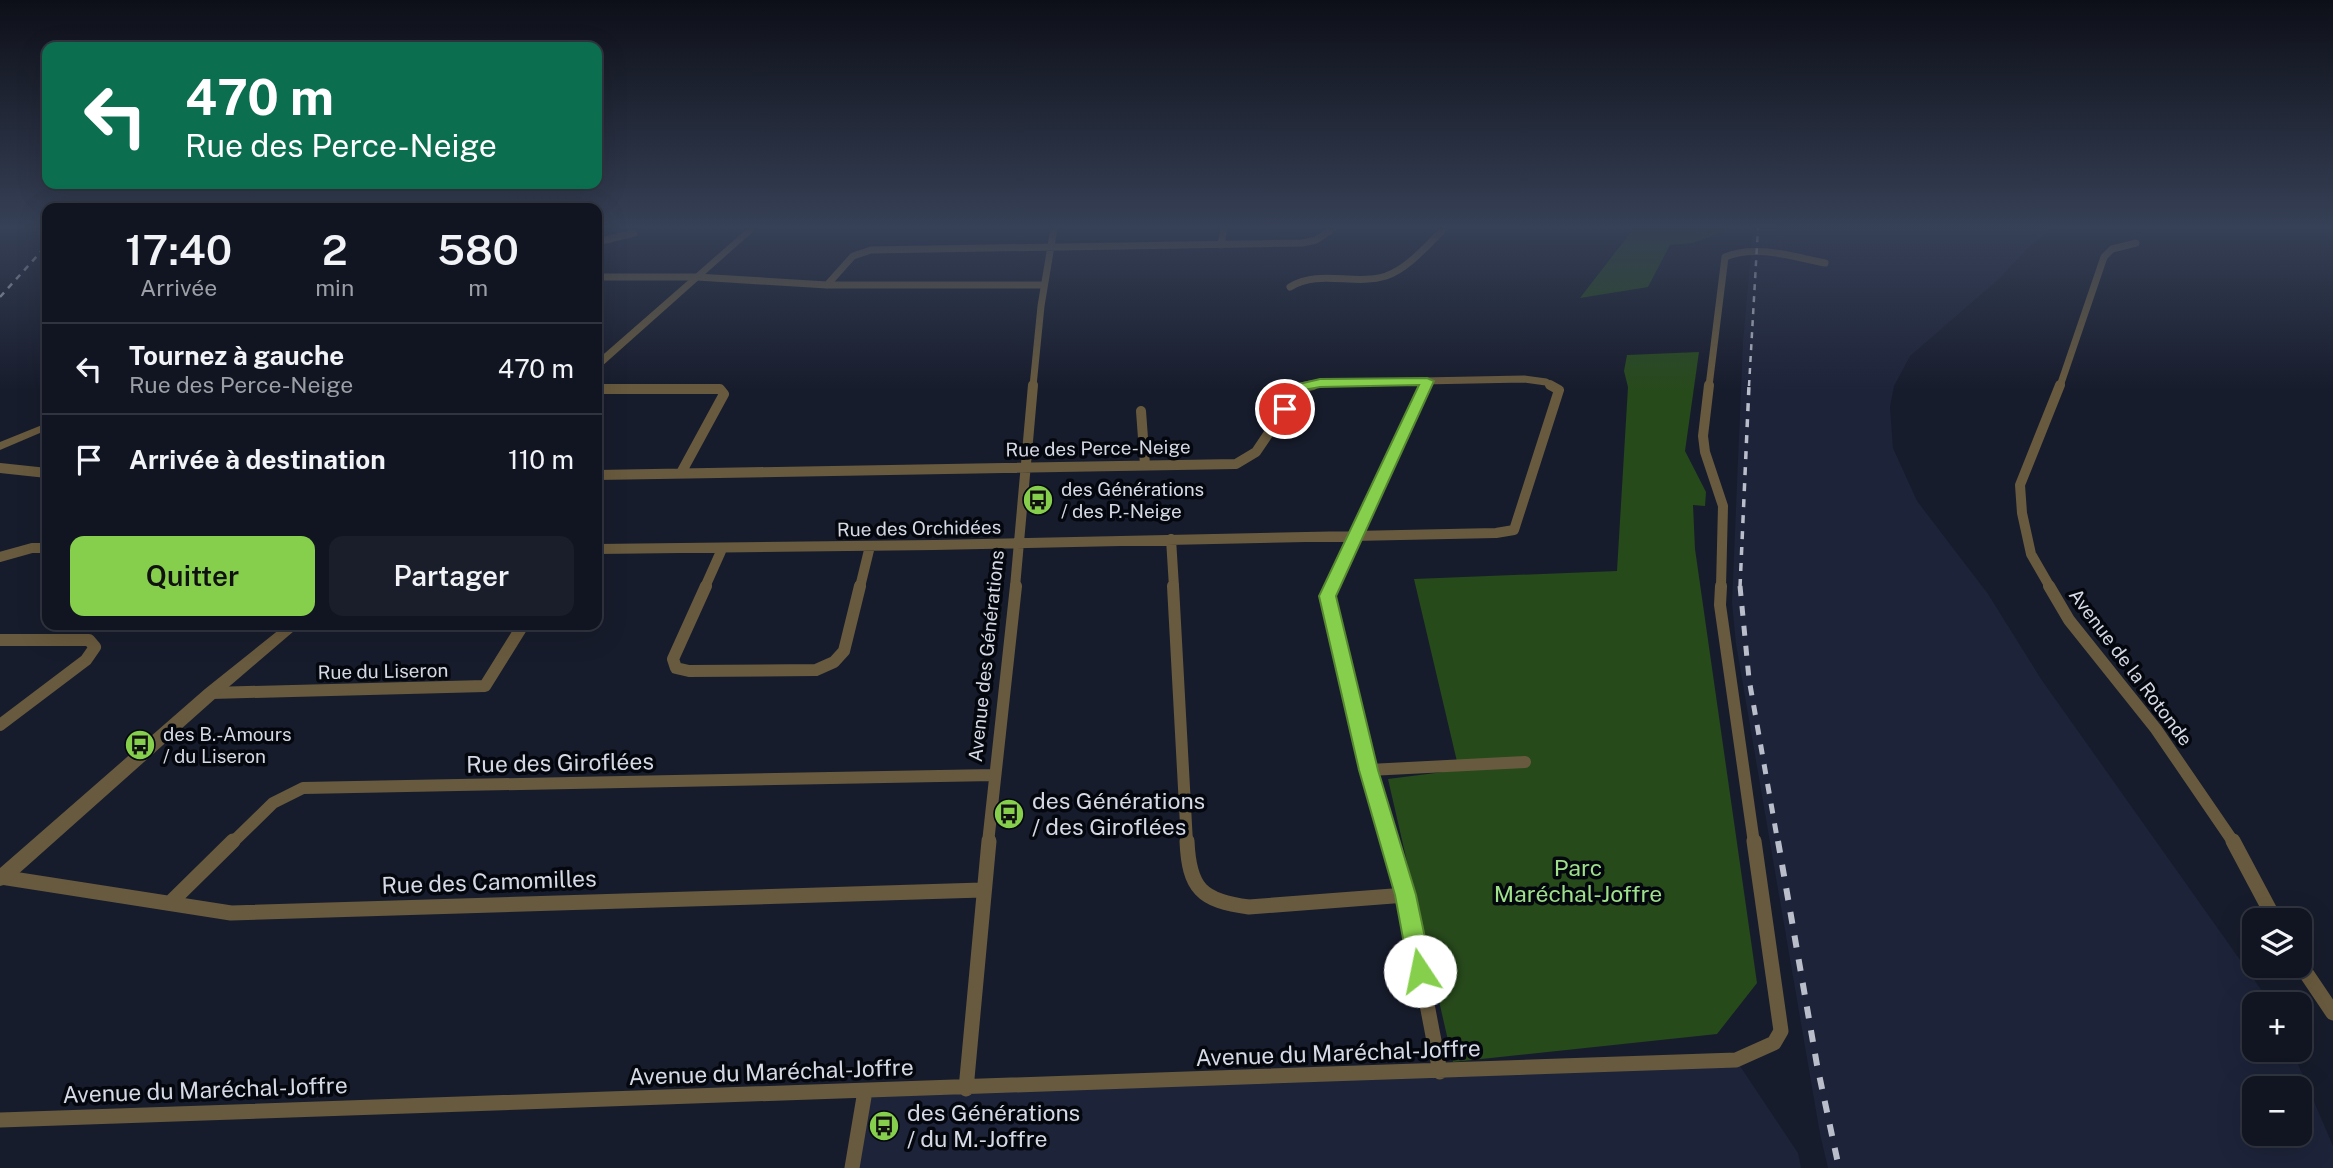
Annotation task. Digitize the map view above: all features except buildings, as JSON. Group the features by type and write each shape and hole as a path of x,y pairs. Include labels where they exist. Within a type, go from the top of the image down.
{"street":[{"path":"602,361 691,283"},
{"path":"786,283 1043,285"},
{"path":"1290,287 1299,283"},
{"name":"Avenue du Maréchal-Joffre","path":"0,1120 965,1089 1736,1060 1774,1043 1782,1031 1720,605 1723,506 1705,452 1703,436 1721,283"},
{"name":"Avenue de la Rotonde","path":"2096,283 2068,366 2020,485 2022,513 2031,554 2068,620 2156,729 2232,839 2269,908"},
{"name":"Avenue des Générations","path":"965,1089 982,890 1028,467 1043,285"},
{"name":"Rue des Perce-Neige","path":"602,475 1236,464 1256,452 1299,388 1320,383 1524,379 1546,382 1559,390"},
{"path":"1427,381 1328,596 1369,770 1406,895 1440,1072"},
{"path":"602,389 720,389 724,394 681,472"},
{"name":"Rue des Orchidées","path":"602,549 1020,544 1358,534 1496,533 1514,530 1559,390"},
{"path":"1141,411 1144,465"},
{"path":"0,446 42,428"},
{"path":"0,468 42,472"},
{"path":"1171,539 1188,865 1194,882 1212,898 1236,906 1250,907 1406,895"},
{"path":"722,549 673,659 676,668 689,671 816,670 834,662 844,651 870,546"},
{"path":"0,557 42,548"},
{"path":"1,878 211,693 288,630"},
{"name":"Rue du Liseron","path":"211,693 485,686 520,630"},
{"path":"0,640 89,640 95,647 86,660 0,725"},
{"path":"1369,770 1525,762"},
{"name":"Rue des Giroflées","path":"170,903 272,803 303,788 994,775"},
{"name":"Rue des Camomilles","path":"1,878 231,913 982,890"},
{"path":"2309,978 2333,1013"},
{"path":"852,1168 865,1091"}],"shaded area":[{"path":"1748,283 1995,283 1910,356 1894,386 1890,407 1893,448 1917,501 1988,594 2041,679 2242,963 2242,978 2253,978 2262,992 2242,992 2242,1062 2297,1062 2303,1076 2242,1076 2242,1146 2312,1146 2312,1097 2333,1146 2333,1168 1828,1168 1736,644 1732,603 1743,342"},
{"path":"1736,1060 1798,1153 1801,1168 852,1168 865,1091"}],"green space":[{"path":"1592,283 1650,283 1648,287 1580,298"},
{"name":"Parc Maréchal-Joffre","path":"1699,352 1685,451 1706,492 1705,506 1693,505 1695,549 1757,983 1717,1034 1453,1062 1388,779 1459,770 1414,579 1617,571 1628,387 1624,371 1627,355"}],"railway":[{"path":"0,297 13,283"},
{"path":"1749,386 1755,283"},
{"path":"1740,586 1749,385"},
{"path":"1740,586 1749,679 1778,843"},
{"path":"1778,841 1817,1065 1839,1168"}],"place":[{"name":"des Générations / des P.-Neige","path":"1038,500"},
{"name":"des B.-Amours / du Liseron","path":"140,745"},
{"name":"des Générations / des Giroflées","path":"1009,814"},
{"name":"des Générations / du M.-Joffre","path":"884,1126"}],"route":[{"path":"1285,409 1299,388 1320,383 1427,381 1358,534 1333,580 1328,596 1369,770 1406,895 1420,971"}]}
